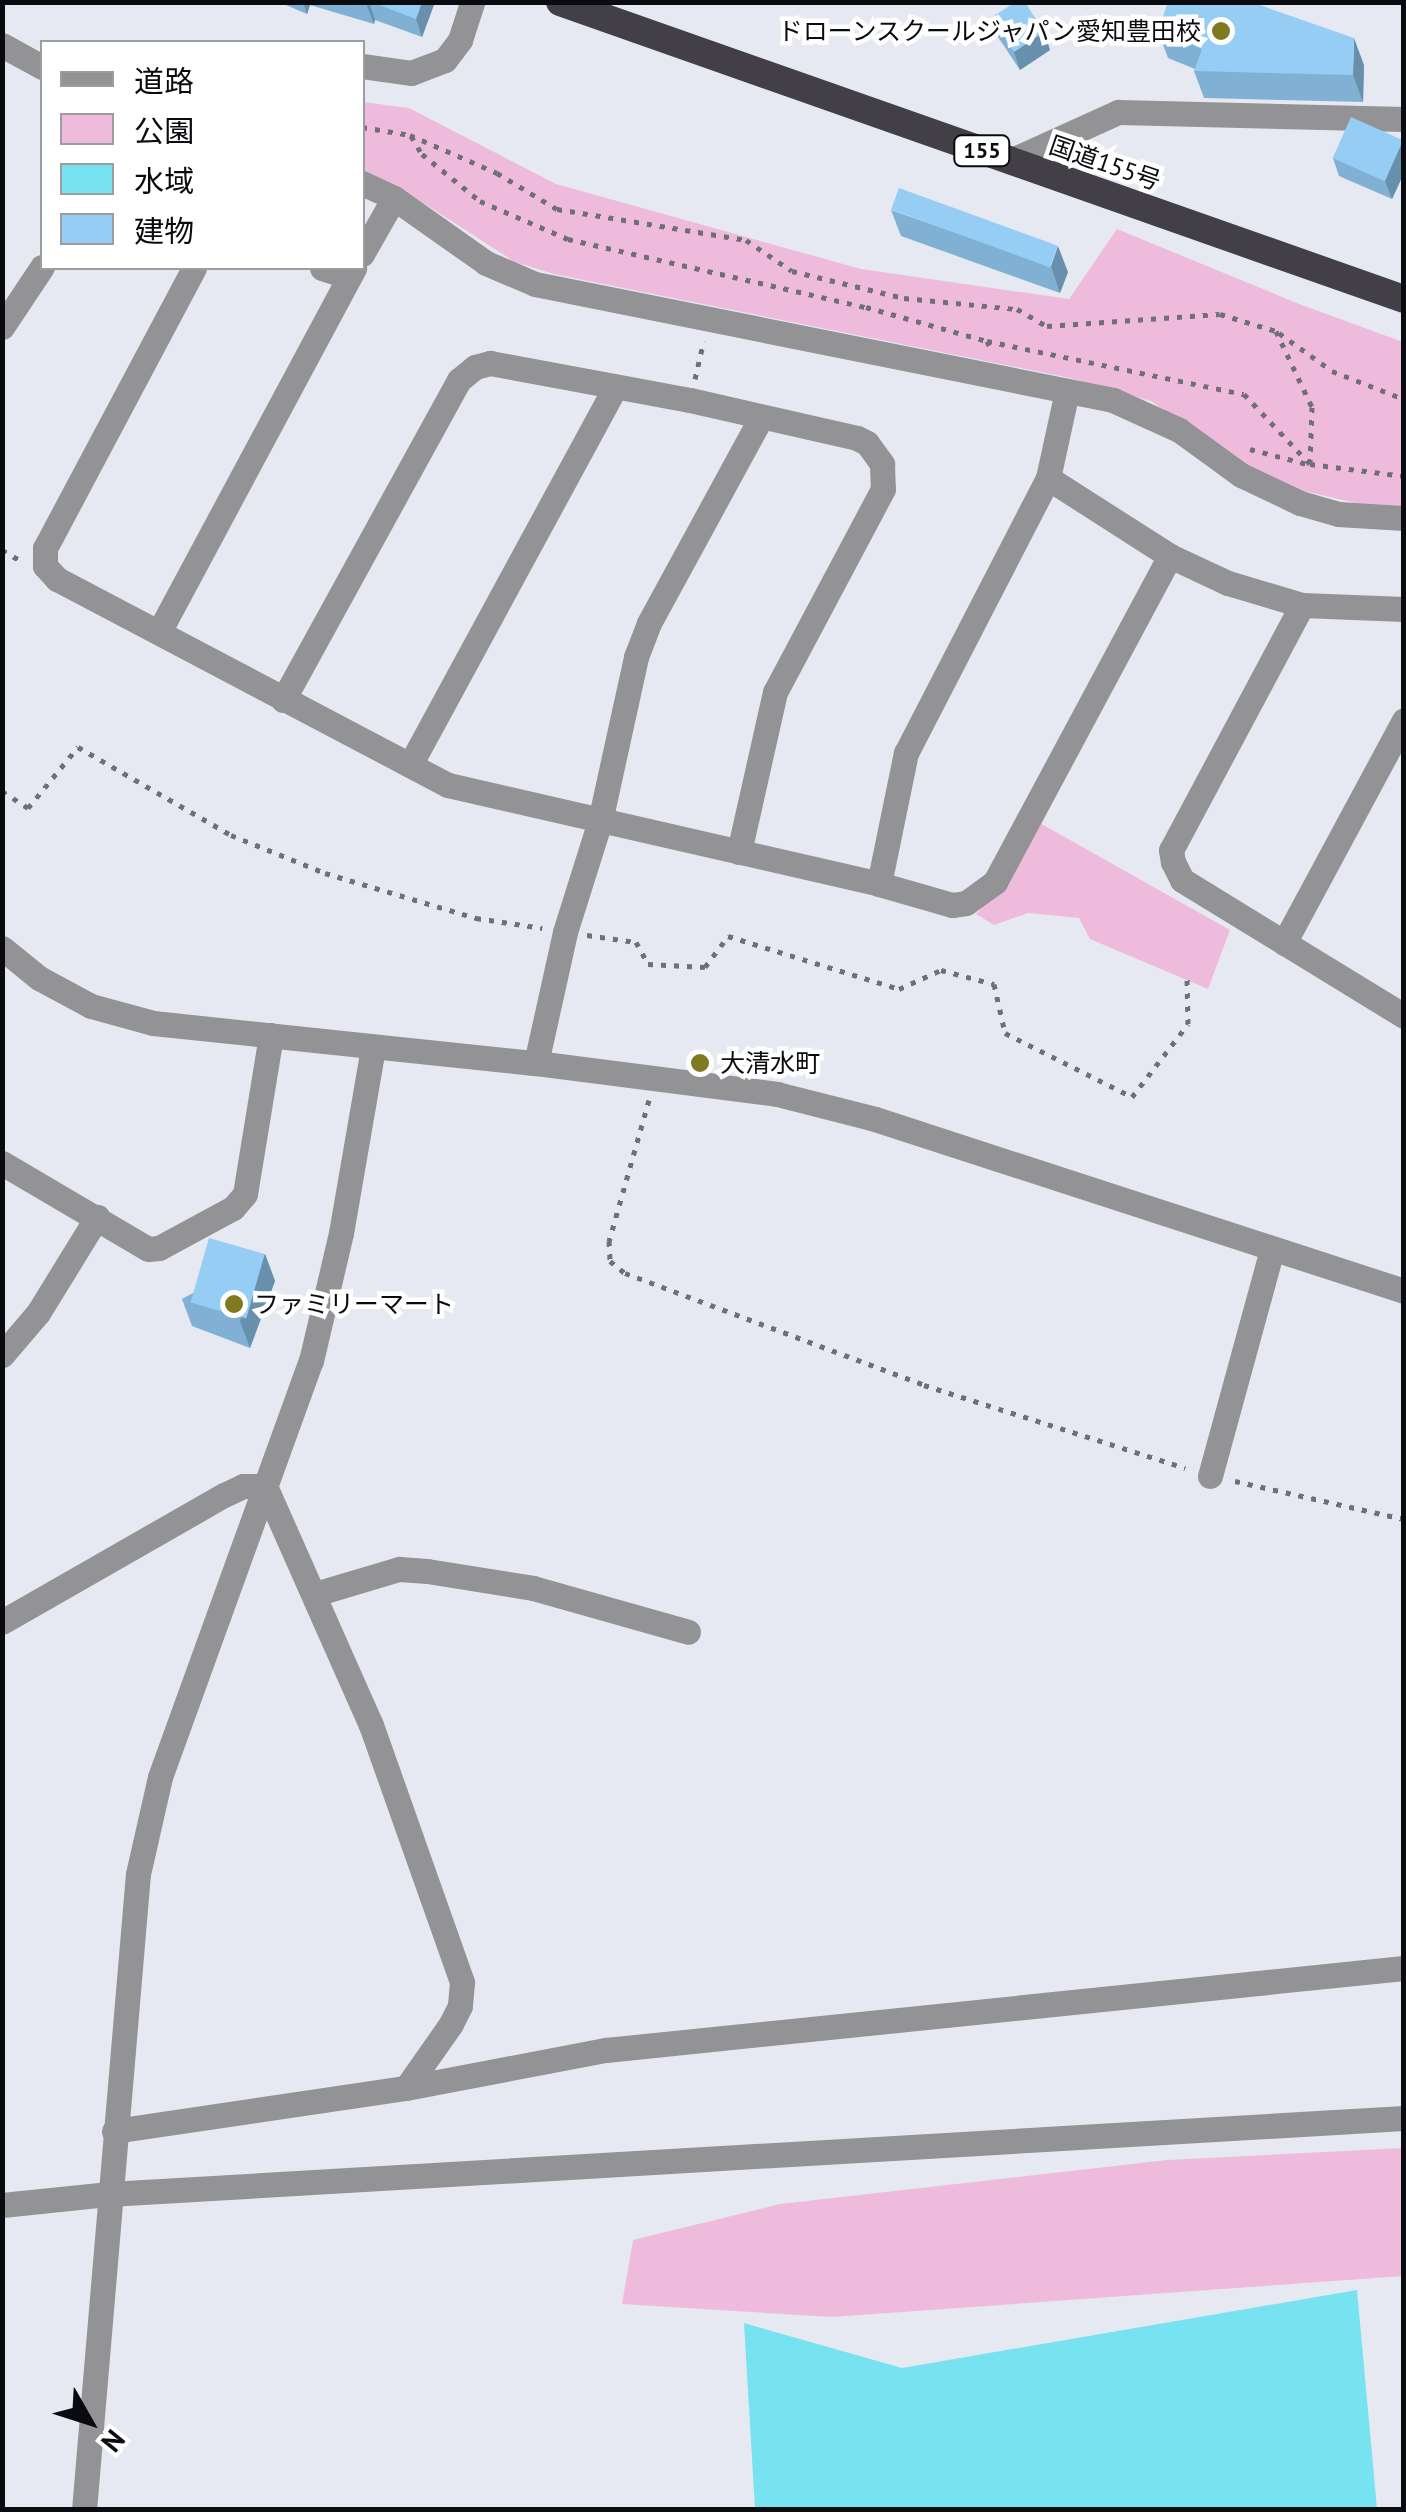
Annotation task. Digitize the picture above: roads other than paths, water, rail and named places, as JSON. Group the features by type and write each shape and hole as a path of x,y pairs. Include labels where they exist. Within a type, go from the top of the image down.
{"highway":[{"name":"国道155号","path":"560,2 616,11 1010,161 1404,299"}],"street":[{"path":"365,66 411,73 446,60 460,40 472,2"},
{"path":"2,46 40,66"},
{"path":"1010,161 1118,112 1404,118"},
{"path":"365,184 394,198 486,263 535,284 1112,400 1178,430 1264,489 1300,504 1338,514 1404,518"},
{"path":"365,249 394,198"},
{"path":"2,327 40,270"},
{"path":"193,270 45,548 45,566 57,578 448,785 879,884 952,905 976,898 994,882 1170,556"},
{"path":"160,630 352,272"},
{"path":"283,700 464,374 490,363 690,400 857,438 872,450 885,476 883,488 775,692 739,852"},
{"path":"410,766 615,387"},
{"path":"879,884 911,740 1048,478 1068,391"},
{"path":"536,1063 565,932 600,821 636,657 649,623 760,418"},
{"path":"1048,478 1170,556 1228,583 1302,605 1404,609"},
{"path":"1302,605 1171,850 1182,880 1404,1016"},
{"path":"1284,942 1404,720"},
{"path":"2,948 39,978 91,1006 153,1023 536,1063 777,1094 874,1119 1404,1292"},
{"path":"2,1163 148,1249 159,1248 240,1203 271,1035"},
{"path":"84,2510 138,1874 160,1776 311,1361 341,1232 373,1047"},
{"path":"2,1355 38,1313 96,1217"},
{"path":"1210,1476 1272,1249"},
{"path":"4,1619 224,1495 242,1486 264,1486"},
{"path":"264,1486 371,1724 462,1982 460,2006 451,2024 406,2088"},
{"path":"315,1594 398,1569 427,1571 532,1588 688,1632"},
{"path":"114,2131 406,2088 606,2050 1404,1968"},
{"path":"2,2186 3,2205 109,2194 1404,2118"}],"water":[{"path":"1357,2290 1377,2509 755,2509 744,2323 902,2368"}],"place":[{"name":"ドローンスクールジャパン愛知豊田校","path":"1221,31"},
{"name":"大清水町","path":"700,1063"},
{"name":"ファミリーマート","path":"234,1304"}]}
